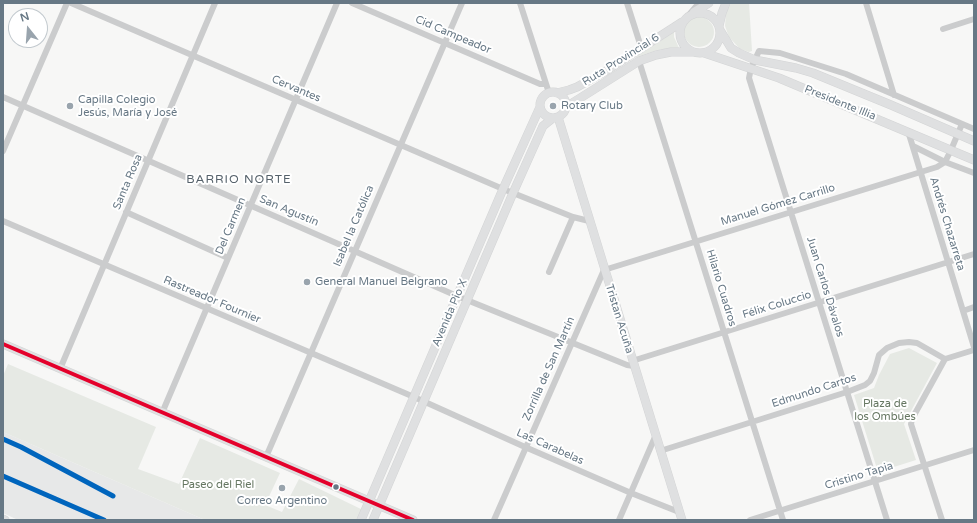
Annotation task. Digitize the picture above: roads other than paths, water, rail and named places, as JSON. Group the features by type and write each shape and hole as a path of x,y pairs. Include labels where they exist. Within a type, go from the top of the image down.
{"main road":[{"name":"Ruta Provincial 6","path":"553,93 569,90 589,81 709,3"},
{"path":"719,28 716,20 701,12 686,17 679,34 680,40 683,45 693,52 704,52 714,47 718,42 722,13 726,3"},
{"name":"Presidente Illia","path":"719,28 731,48 739,53 755,60 813,73 974,141"},
{"name":"Ruta Provincial 6","path":"566,106 639,61 656,54 693,52"},
{"name":"Presidente Illia","path":"704,52 779,78 974,160"},
{"path":"553,93 564,98 566,106 564,113 555,118 546,116 540,107 542,98 553,93"},
{"name":"Avenida Pio X","path":"361,520 503,189 540,107"},
{"name":"Avenida Pio X","path":"373,520 466,300 543,126 555,118"},
{"name":"Tristan Acuña","path":"555,118 589,221 680,516"},
{"path":"3,344 412,520"}],"street":[{"path":"3,151 67,3"},
{"name":"Cervantes","path":"72,3 503,189 573,217 589,221"},
{"name":"Santa Rosa","path":"60,369 215,3"},
{"name":"Del Carmen","path":"162,413 337,3"},
{"name":"Cid Campeador","path":"352,3 540,84 546,84"},
{"name":"Isabel la Católica","path":"266,457 354,250 462,3"},
{"path":"520,3 546,84 553,93"},
{"path":"627,3 641,47"},
{"path":"686,17 699,3"},
{"path":"866,3 894,95"},
{"path":"943,29 974,19"},
{"path":"755,60 759,51 780,52 846,74 974,129"},
{"name":"Juan Carlos Dávalos","path":"755,60 751,68 749,78 887,520"},
{"name":"Hilario Cuadros","path":"639,61 783,520"},
{"name":"San Agustín","path":"3,97 466,300 626,365 633,364"},
{"path":"945,162 962,124"},
{"name":"Andrés Chazarreta","path":"908,131 974,346"},
{"path":"913,146 945,162 974,173"},
{"name":"Manuel Gómez Carrillo","path":"604,270 937,167 945,162"},
{"path":"126,212 228,258"},
{"path":"549,272 573,217"},
{"name":"Rastreador Fournier","path":"3,221 414,397"},
{"name":"Félix Coluccio","path":"633,364 724,332 974,254"},
{"name":"Zorrilla de San Martín","path":"494,520 571,342 604,270"},
{"path":"963,311 974,307"},
{"name":"Edmundo Cartos","path":"660,451 865,385 870,381 880,355 887,348 899,343 917,343 945,359"},
{"path":"942,520 911,424 912,419 945,359 974,350"},
{"name":"Las Carabelas","path":"414,397 680,516"},
{"path":"619,520 655,437"},
{"name":"Cristino Tapia","path":"750,520 974,450"}],"place":[{"name":"Capilla Colegio Jesús, María y José","path":"70,106"},
{"name":"Rotary Club","path":"553,106"},
{"name":"General Manuel Belgrano","path":"307,282"},
{"name":"Correo Argentino","path":"282,488"}],"district":[{"name":"BARRIO NORTE","path":"239,180"}],"park label":[{"name":"Plaza de los Ombúes","path":"885,410"},
{"name":"Paseo del Riel","path":"218,485"}]}
